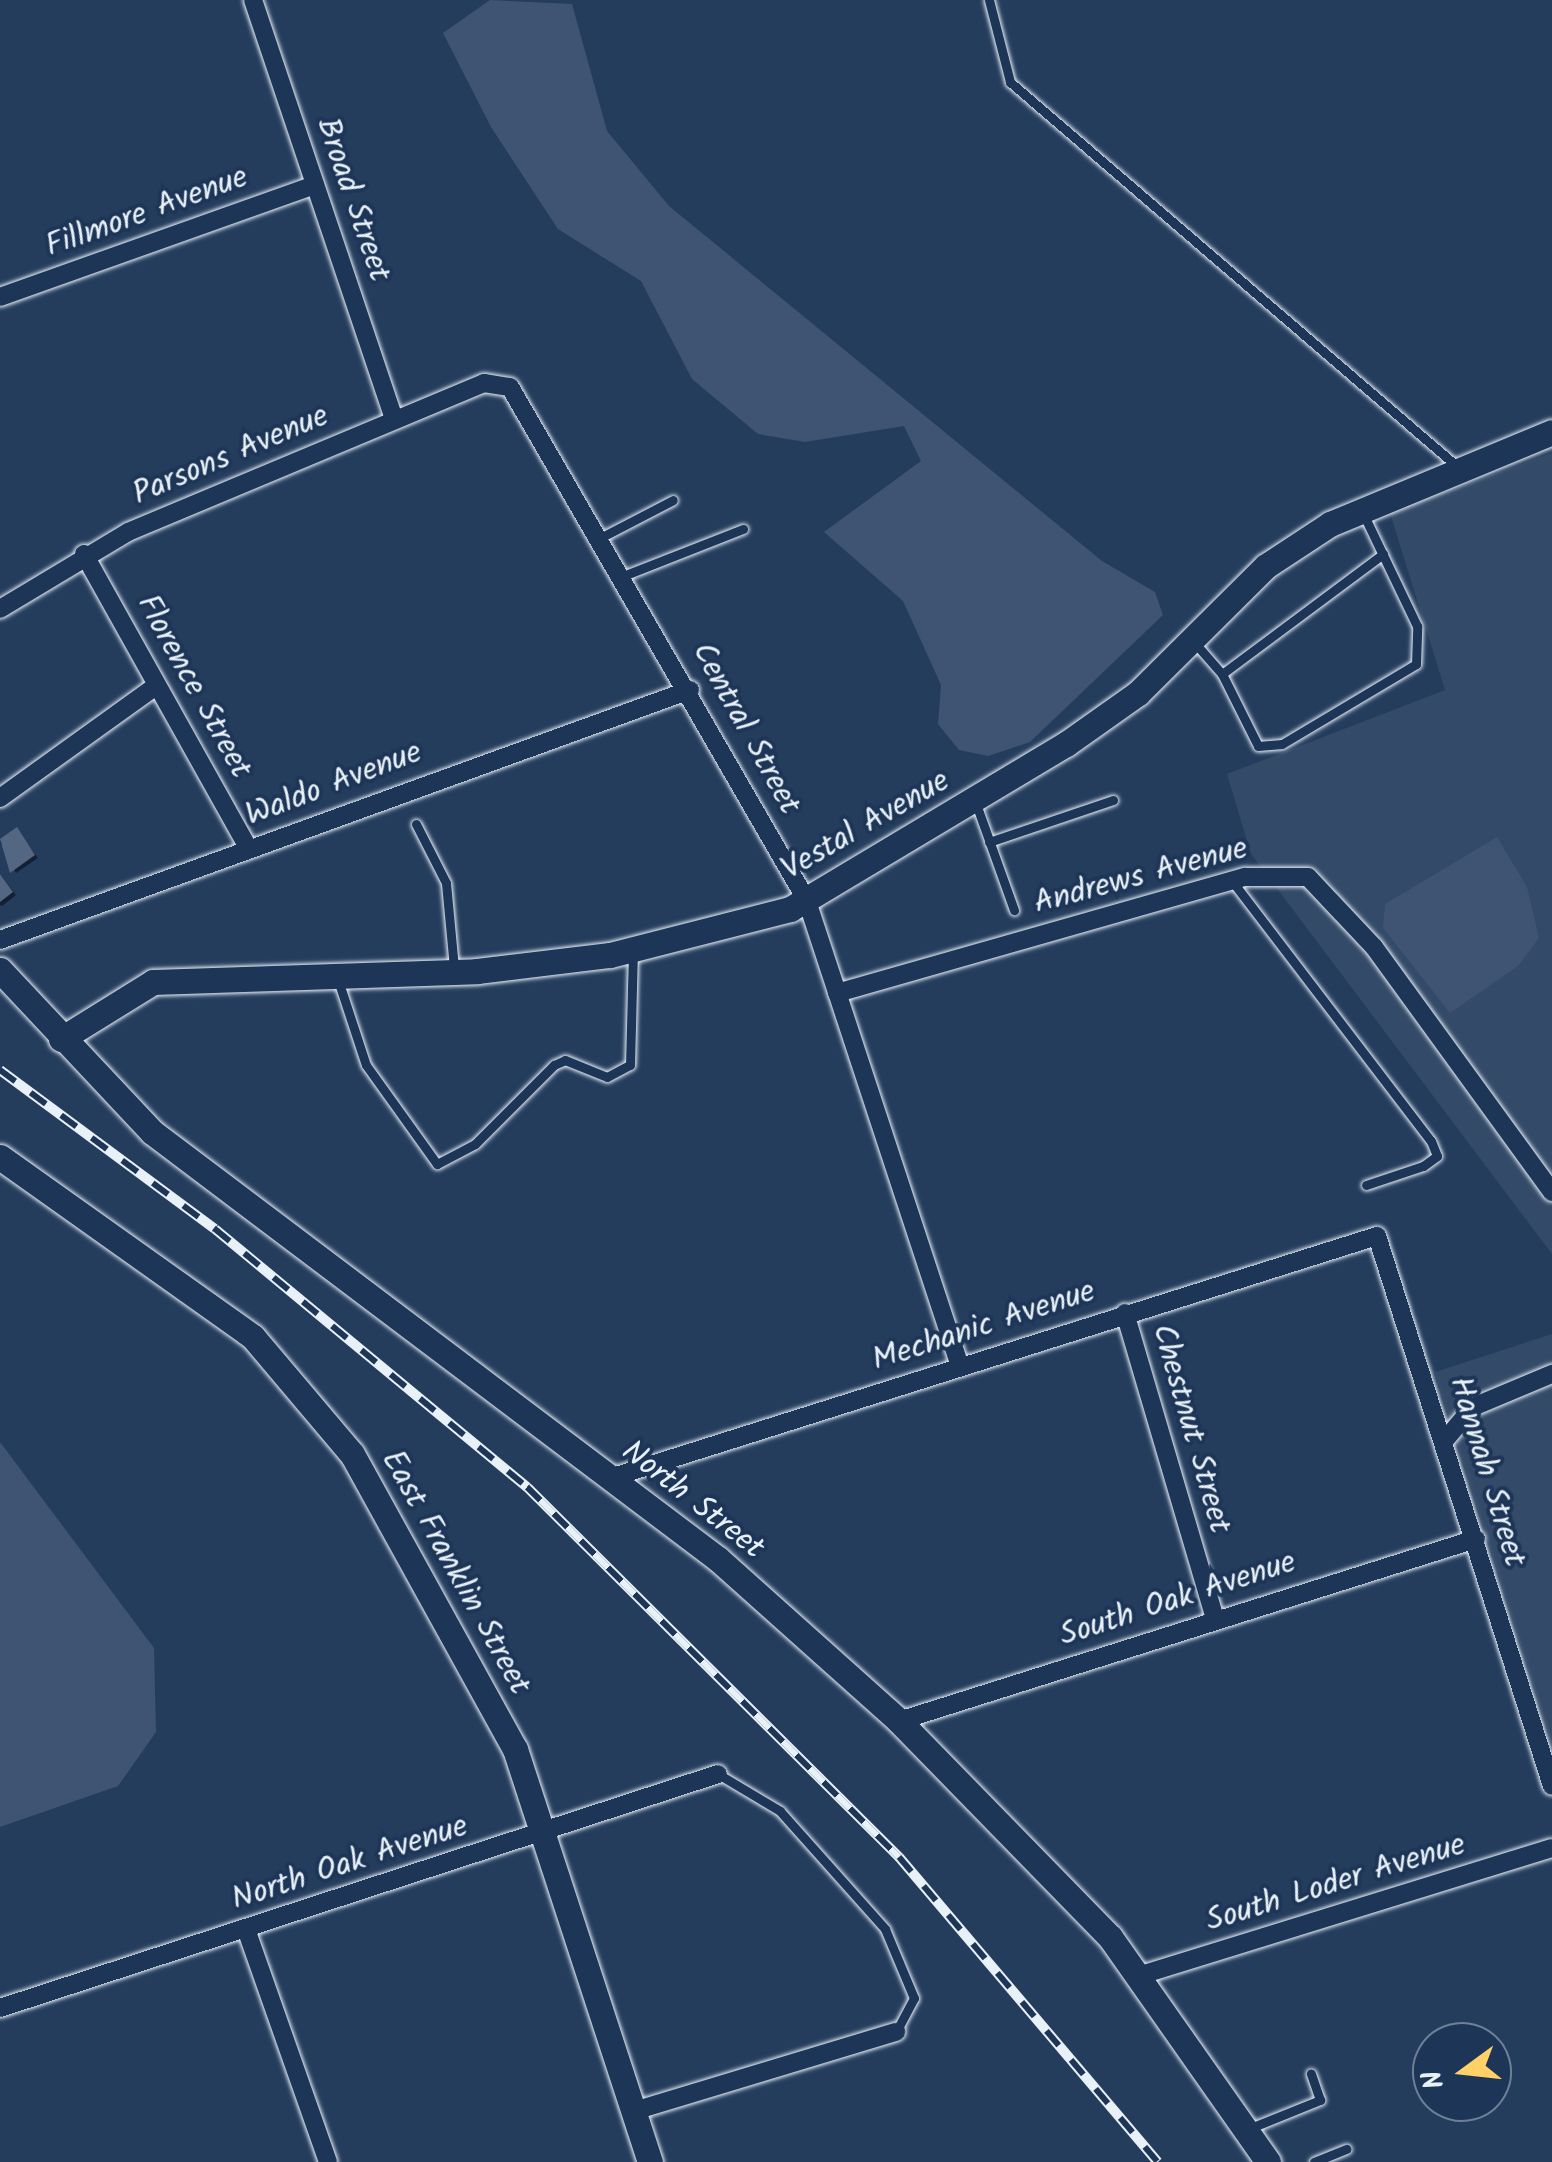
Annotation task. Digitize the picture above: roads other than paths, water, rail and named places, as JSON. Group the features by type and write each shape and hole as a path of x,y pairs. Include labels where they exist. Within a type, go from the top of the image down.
{"street":[{"name":"Broad Street","path":"253,0 394,419"},
{"name":"Fillmore Avenue","path":"0,297 315,184"},
{"name":"Parsons Avenue","path":"0,609 84,554 394,419 496,382"},
{"name":"Central Street","path":"496,382 510,387 690,690 807,901 960,1366"},
{"name":"Vestal Avenue","path":"62,1039 153,982 336,972 454,971 633,950 807,901 974,801 1138,693 1266,566 1361,508 1552,432"},
{"name":"Florence Street","path":"84,554 248,849"},
{"path":"0,798 157,685"},
{"name":"Waldo Avenue","path":"0,940 690,690"},
{"name":"Andrews Avenue","path":"837,994 1232,880 1288,872 1336,903 1552,1192"},
{"name":"North Street","path":"0,970 152,1132 718,1559 899,1722 1047,1866 1138,1976 1268,2162"},
{"name":"East Franklin Street","path":"0,1157 252,1337 308,1393 486,1692 548,1833 650,2162"},
{"name":"Mechanic Avenue","path":"610,1478 1376,1236"},
{"name":"Hannah Street","path":"1376,1236 1445,1440 1552,1786"},
{"name":"Chestnut Street","path":"1124,1313 1215,1619"},
{"path":"1445,1440 1474,1408 1552,1374"},
{"name":"South Oak Avenue","path":"899,1722 1476,1538"},
{"name":"North Oak Avenue","path":"0,2008 548,1833 718,1774"},
{"name":"South Loder Avenue","path":"1138,1976 1552,1848"},
{"path":"246,1929 328,2162"},
{"path":"634,2111 896,2032"}],"lane":[{"path":"990,0 1010,82 1459,468"},
{"path":"600,538 673,500"},
{"path":"1192,640 1222,674 1258,746 1282,744 1416,664 1417,626 1361,508"},
{"path":"622,576 743,529"},
{"path":"1222,674 1384,554"},
{"path":"990,842 1113,800"},
{"path":"974,801 1014,910"},
{"path":"416,824 446,883 454,971"},
{"path":"1232,880 1431,1140 1437,1156 1424,1166 1366,1185"},
{"path":"336,972 366,1065 437,1164 475,1144 554,1064 565,1060 607,1077 630,1065 633,950"},
{"path":"718,1774 780,1810 885,1929 914,1998 896,2032"},
{"path":"1245,2130 1320,2100 1311,2074"},
{"path":"1314,2162 1347,2150"}],"railway":[{"path":"0,1070 215,1229 527,1487 899,1857 1158,2162"}]}
